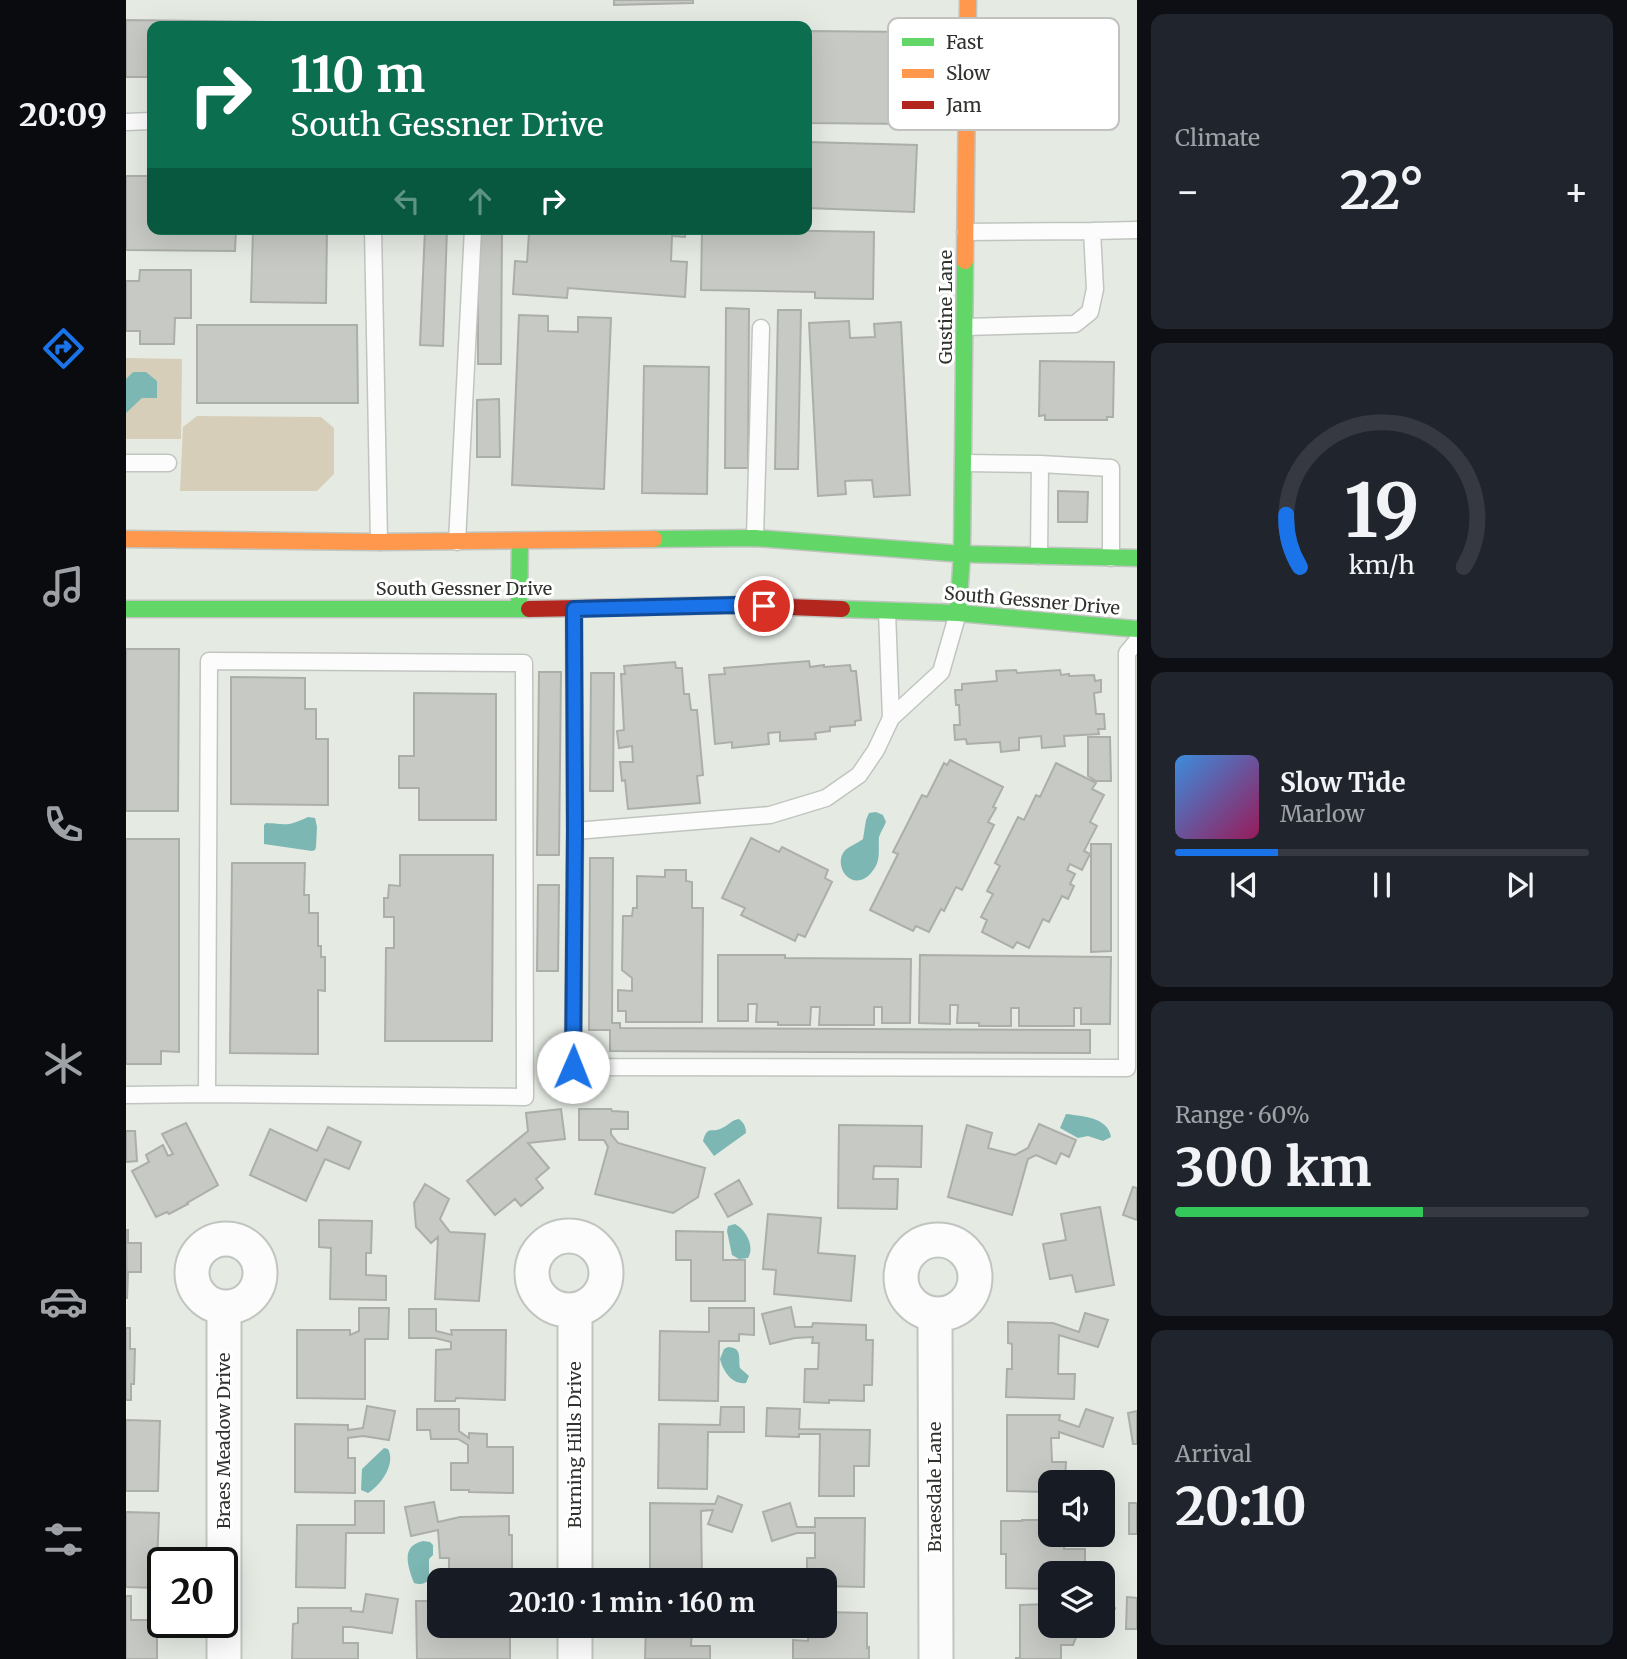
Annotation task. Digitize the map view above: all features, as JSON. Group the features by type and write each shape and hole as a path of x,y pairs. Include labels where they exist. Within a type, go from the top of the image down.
{"main road":[{"name":"Gustine Lane","path":"968,0 968,18"},
{"name":"Gustine Lane","path":"958,613 964,463 966,130"},
{"path":"126,538 379,542 755,538 962,554 1137,558"},
{"path":"519,608 520,541"},
{"name":"South Gessner Drive","path":"126,609 574,609 736,605 958,613 1137,629"}],"street":[{"name":"Braes Meadow Drive","path":"224,1307 224,1659"},
{"name":"Burning Hills Drive","path":"575,1311 575,1568"},
{"name":"Braesdale Lane","path":"935,1314 936,1659"},
{"path":"575,1638 575,1659"}],"lane":[{"path":"126,122 147,121"},
{"path":"965,232 1137,230"},
{"path":"965,327 1075,324 1090,312 1095,289 1092,231"},
{"path":"373,235 379,542"},
{"path":"457,542 473,235"},
{"path":"755,538 761,328"},
{"path":"126,463 168,463"},
{"path":"964,463 1111,468 1111,558"},
{"path":"1039,556 1040,464"},
{"path":"574,609 573,1067 1127,1068 1127,653 1137,641"},
{"path":"887,611 891,718"},
{"path":"575,831 770,815 826,798 859,775 876,750 891,718 941,672 958,613"},
{"path":"126,1095 525,1097 524,663 209,661 207,1094"}],"shaded area":[{"path":"126,358 182,359 181,439 126,439"},
{"path":"197,416 321,417 334,428 334,474 317,491 180,491 183,427"}],"water":[{"path":"133,372 146,372 157,381 157,398 142,398 126,413 126,379"},
{"path":"869,813 883,815 886,822 879,837 878,862 868,876 861,880 849,878 842,868 842,855 863,839"},
{"path":"308,817 315,818 317,827 315,850 264,844 266,823 291,824"},
{"path":"1066,1114 1100,1121 1109,1130 1111,1137 1103,1141 1088,1136 1078,1138 1060,1128"},
{"path":"739,1119 746,1133 714,1156 703,1141 707,1133"},
{"path":"735,1224 743,1230 748,1239 748,1258 739,1259 732,1255 727,1231 728,1226"},
{"path":"728,1347 738,1351 740,1368 749,1376 746,1383 736,1382 723,1368 720,1359 724,1349"},
{"path":"384,1448 388,1449 390,1455 386,1474 368,1493 361,1490 362,1469"},
{"path":"423,1541 433,1545 433,1555 427,1568 427,1581 419,1584 414,1583 408,1558 408,1552"}],"building":[{"path":"614,0 693,0 693,3 614,5"},
{"path":"126,20 198,21 147,21 147,77 126,77"},
{"path":"812,31 888,32 888,124 812,123"},
{"path":"812,142 917,145 914,212 812,208"},
{"path":"126,176 147,176 147,235 236,235 235,251 126,250"},
{"path":"812,231 874,232 873,299 815,298 815,292 701,290 702,235 812,235"},
{"path":"253,235 327,235 326,303 251,302"},
{"path":"425,235 447,235 443,346 420,345"},
{"path":"478,235 502,235 501,364 478,364"},
{"path":"529,235 685,235 672,236 671,261 687,262 685,297 568,288 567,298 513,294 515,261 527,262"},
{"path":"140,270 191,270 191,318 175,318 174,344 140,344 140,331 126,331 126,281 139,281"},
{"path":"726,308 749,309 748,468 725,468"},
{"path":"778,310 801,310 798,469 775,469"},
{"path":"519,315 548,316 548,331 578,332 578,317 611,318 604,489 512,485"},
{"path":"849,321 850,338 875,337 874,324 901,322 910,495 874,497 872,480 845,481 846,494 818,496 809,323"},
{"path":"197,325 357,325 358,403 197,403"},
{"path":"1040,361 1114,362 1113,417 1107,417 1107,420 1045,420 1045,415 1039,416"},
{"path":"644,366 709,367 707,494 642,493"},
{"path":"499,399 500,457 477,457 477,400"},
{"path":"1058,491 1088,492 1087,522 1058,522"},
{"path":"126,649 179,649 178,811 126,811"},
{"path":"809,661 810,667 850,665 851,671 856,671 861,720 855,721 855,725 830,727 830,731 815,733 816,739 780,741 780,732 768,733 769,744 732,748 732,742 715,744 709,675 725,674 724,668"},
{"path":"675,662 676,668 682,668 684,694 689,694 691,710 697,710 703,775 697,776 700,803 628,809 620,762 633,762 632,746 619,748 617,731 624,730 621,674 625,674 624,666"},
{"path":"1016,670 1017,673 1060,670 1061,675 1094,675 1095,681 1101,680 1101,692 1094,693 1096,714 1104,714 1105,729 1098,729 1099,734 1064,736 1065,746 1042,748 1041,736 1019,738 1019,750 1001,752 1000,742 967,744 966,739 955,740 954,725 960,725 955,690 962,690 962,684 997,681 996,671"},
{"path":"539,672 561,672 559,855 537,855"},
{"path":"591,673 614,673 613,791 590,791"},
{"path":"231,677 305,678 305,709 316,709 316,739 328,739 328,805 231,804"},
{"path":"414,693 496,694 496,820 419,820 419,788 399,788 399,756 414,756"},
{"path":"1088,737 1110,737 1111,781 1096,781 1088,776"},
{"path":"950,760 1003,787 988,822 994,825 962,890 956,887 929,932 916,926 913,931 870,910 898,854 893,852 922,795 927,797 944,763 947,765"},
{"path":"1056,763 1096,783 1092,789 1104,795 1090,822 1097,826 1084,851 1090,854 1082,870 1070,864 1067,870 1075,874 1070,884 1074,886 1068,899 1062,896 1049,922 1043,919 1029,948 1017,942 1013,948 982,932 987,920 981,917 993,894 987,891 1000,866 995,863 1018,817 1024,820 1036,795 1040,797"},
{"path":"751,838 779,852 782,847 828,870 825,878 832,882 805,937 798,934 795,941 741,915 745,908 722,898"},
{"path":"126,839 179,839 179,1052 161,1051 161,1064 126,1064"},
{"path":"1091,844 1111,844 1111,951 1091,952"},
{"path":"400,855 493,855 492,1041 385,1041 386,948 394,948 394,917 384,917 384,898 388,898 389,885 400,886"},
{"path":"590,858 613,858 612,1023 620,1023 620,1028 1090,1030 1090,1053 610,1051 610,1030 589,1030"},
{"path":"232,863 305,863 304,895 309,895 309,913 318,913 318,946 321,946 321,957 325,957 325,991 318,990 318,1054 230,1053"},
{"path":"665,870 686,870 686,881 692,882 692,908 703,908 702,1022 626,1022 626,1011 618,1011 618,990 632,991 632,978 622,970 623,916 632,916 633,908 637,908 637,876 665,877"},
{"path":"538,885 559,885 558,971 537,971"},
{"path":"718,955 911,959 910,1023 882,1023 882,1007 874,1007 874,1025 819,1025 820,1007 811,1007 810,1025 778,1025 778,1022 756,1022 757,1004 748,1004 748,1021 718,1021"},
{"path":"920,955 1111,957 1110,1024 1081,1024 1081,1008 1074,1008 1074,1026 1019,1026 1019,1008 1011,1008 1011,1026 979,1026 979,1023 957,1023 958,1005 950,1005 950,1024 919,1023"},
{"path":"561,1109 565,1139 528,1143 549,1168 536,1179 543,1188 521,1206 515,1199 495,1215 467,1181 528,1131 526,1113"},
{"path":"579,1109 628,1112 628,1129 611,1129 611,1134 618,1143 705,1168 698,1197 673,1213 595,1194 608,1147 604,1140 579,1140"},
{"path":"186,1123 218,1185 169,1214 167,1212 156,1217 132,1171 149,1162 146,1155 163,1145 168,1156 173,1154 162,1134"},
{"path":"1039,1124 1076,1140 1069,1157 1061,1153 1056,1164 1036,1155 1028,1159 1012,1215 948,1197 967,1125 992,1133 988,1148 1015,1155 1028,1148"},
{"path":"839,1125 922,1126 921,1167 874,1166 873,1179 898,1179 897,1209 838,1208"},
{"path":"328,1127 361,1142 349,1169 325,1159 306,1201 250,1175 270,1129 317,1151"},
{"path":"126,1131 135,1131 137,1161 126,1162"},
{"path":"739,1180 752,1204 728,1217 715,1194"},
{"path":"425,1184 449,1199 440,1219 450,1232 485,1234 479,1301 435,1299 438,1237 431,1243 416,1227 414,1203"},
{"path":"1133,1187 1137,1188 1137,1220 1123,1215"},
{"path":"1100,1207 1114,1285 1076,1292 1072,1275 1050,1279 1043,1244 1066,1240 1061,1214"},
{"path":"768,1214 821,1218 818,1253 855,1256 851,1301 774,1294 776,1270 763,1269"},
{"path":"319,1220 372,1221 371,1253 366,1253 366,1275 386,1276 386,1300 330,1299 331,1248 319,1247"},
{"path":"126,1230 128,1243 141,1243 141,1272 128,1272 127,1299"},
{"path":"676,1231 723,1232 723,1260 745,1260 745,1301 691,1301 691,1260 676,1260"},
{"path":"791,1307 795,1327 812,1327 813,1323 866,1325 866,1340 873,1340 872,1385 864,1385 864,1401 804,1402 805,1369 818,1369 819,1343 812,1343 813,1337 770,1344 762,1314"},
{"path":"359,1308 389,1308 388,1339 365,1339 365,1399 297,1398 297,1330 350,1330 350,1335 359,1331"},
{"path":"709,1308 754,1308 754,1335 739,1334 739,1341 719,1341 718,1401 659,1400 660,1331 709,1332"},
{"path":"409,1309 436,1309 436,1331 452,1335 451,1330 506,1330 505,1400 456,1398 455,1401 435,1401 436,1350 451,1349 451,1342 435,1338 409,1338"},
{"path":"1085,1313 1108,1320 1098,1347 1059,1335 1058,1374 1075,1374 1074,1399 1006,1397 1007,1369 1012,1369 1012,1344 1008,1343 1008,1322 1053,1323 1079,1332"},
{"path":"126,1328 130,1328 130,1349 135,1349 131,1400 126,1400"},
{"path":"367,1406 395,1411 389,1440 363,1436 348,1438 348,1458 355,1458 355,1493 295,1492 295,1424 348,1425 348,1430 363,1428"},
{"path":"721,1407 744,1407 744,1432 708,1432 707,1489 658,1488 659,1424 720,1425"},
{"path":"767,1408 800,1409 799,1429 870,1430 869,1466 854,1466 854,1496 819,1496 820,1434 799,1434 799,1437 766,1436"},
{"path":"417,1409 459,1409 459,1431 469,1438 469,1433 487,1434 487,1447 513,1447 513,1493 451,1490 451,1463 468,1463 468,1445 458,1439 431,1439 430,1430 417,1430"},
{"path":"1086,1409 1113,1418 1103,1447 1059,1432 1059,1438 1051,1438 1052,1462 1066,1462 1066,1470 1038,1470 1038,1492 1007,1491 1007,1415 1060,1415 1059,1420 1079,1427"},
{"path":"1137,1411 1137,1444 1133,1444 1128,1413"},
{"path":"126,1420 160,1421 158,1491 126,1491"},
{"path":"718,1496 742,1505 732,1532 708,1524 713,1510 701,1511 702,1568 650,1568 650,1503 715,1504"},
{"path":"355,1501 384,1501 384,1533 346,1533 345,1588 296,1587 297,1525 355,1525"},
{"path":"434,1502 438,1522 460,1517 509,1516 512,1568 449,1568 449,1558 440,1558 438,1530 411,1536 405,1507"},
{"path":"790,1503 797,1527 815,1527 815,1518 865,1518 864,1587 837,1586 837,1568 807,1568 807,1558 815,1558 815,1533 797,1533 772,1541 763,1512"},
{"path":"1129,1503 1137,1503 1137,1534 1129,1534"},
{"path":"126,1512 159,1513 158,1547 147,1547 147,1588 126,1587"},
{"path":"1038,1520 1038,1547 1085,1549 1085,1561 1038,1561 1038,1589 1006,1588 1006,1554 1001,1554 1001,1521"},
{"path":"366,1594 398,1599 392,1633 343,1627 343,1643 358,1643 358,1659 292,1659 293,1624 298,1623 298,1608 351,1608 351,1611 363,1612"},
{"path":"126,1596 131,1596 131,1620 147,1620 147,1638 157,1638 157,1659 126,1659"},
{"path":"1127,1597 1137,1598 1137,1629 1126,1629"},
{"path":"416,1601 427,1601 427,1638 510,1638 510,1659 417,1659"},
{"path":"1038,1604 1038,1638 1076,1638 1073,1645 1061,1645 1061,1659 1016,1659 1020,1658 1020,1605"},
{"path":"837,1612 867,1613 869,1659 793,1659 793,1640 808,1641 808,1638 837,1638"},
{"path":"646,1638 691,1638 691,1646 710,1646 710,1659 645,1659"}],"traffic: fast":[{"path":"958,613 962,554 965,261"},
{"path":"654,539 755,538 962,554 1137,558"},
{"path":"519,608 520,541"},
{"path":"126,609 529,609"},
{"path":"842,609 958,613 1137,629"}],"traffic: slow":[{"path":"968,0 968,18"},
{"path":"965,261 967,130"},
{"path":"126,539 379,542 654,539"}],"traffic: jam":[{"path":"529,609 736,605 842,609"}],"route":[{"path":"573,1067 574,609 764,606"}]}
